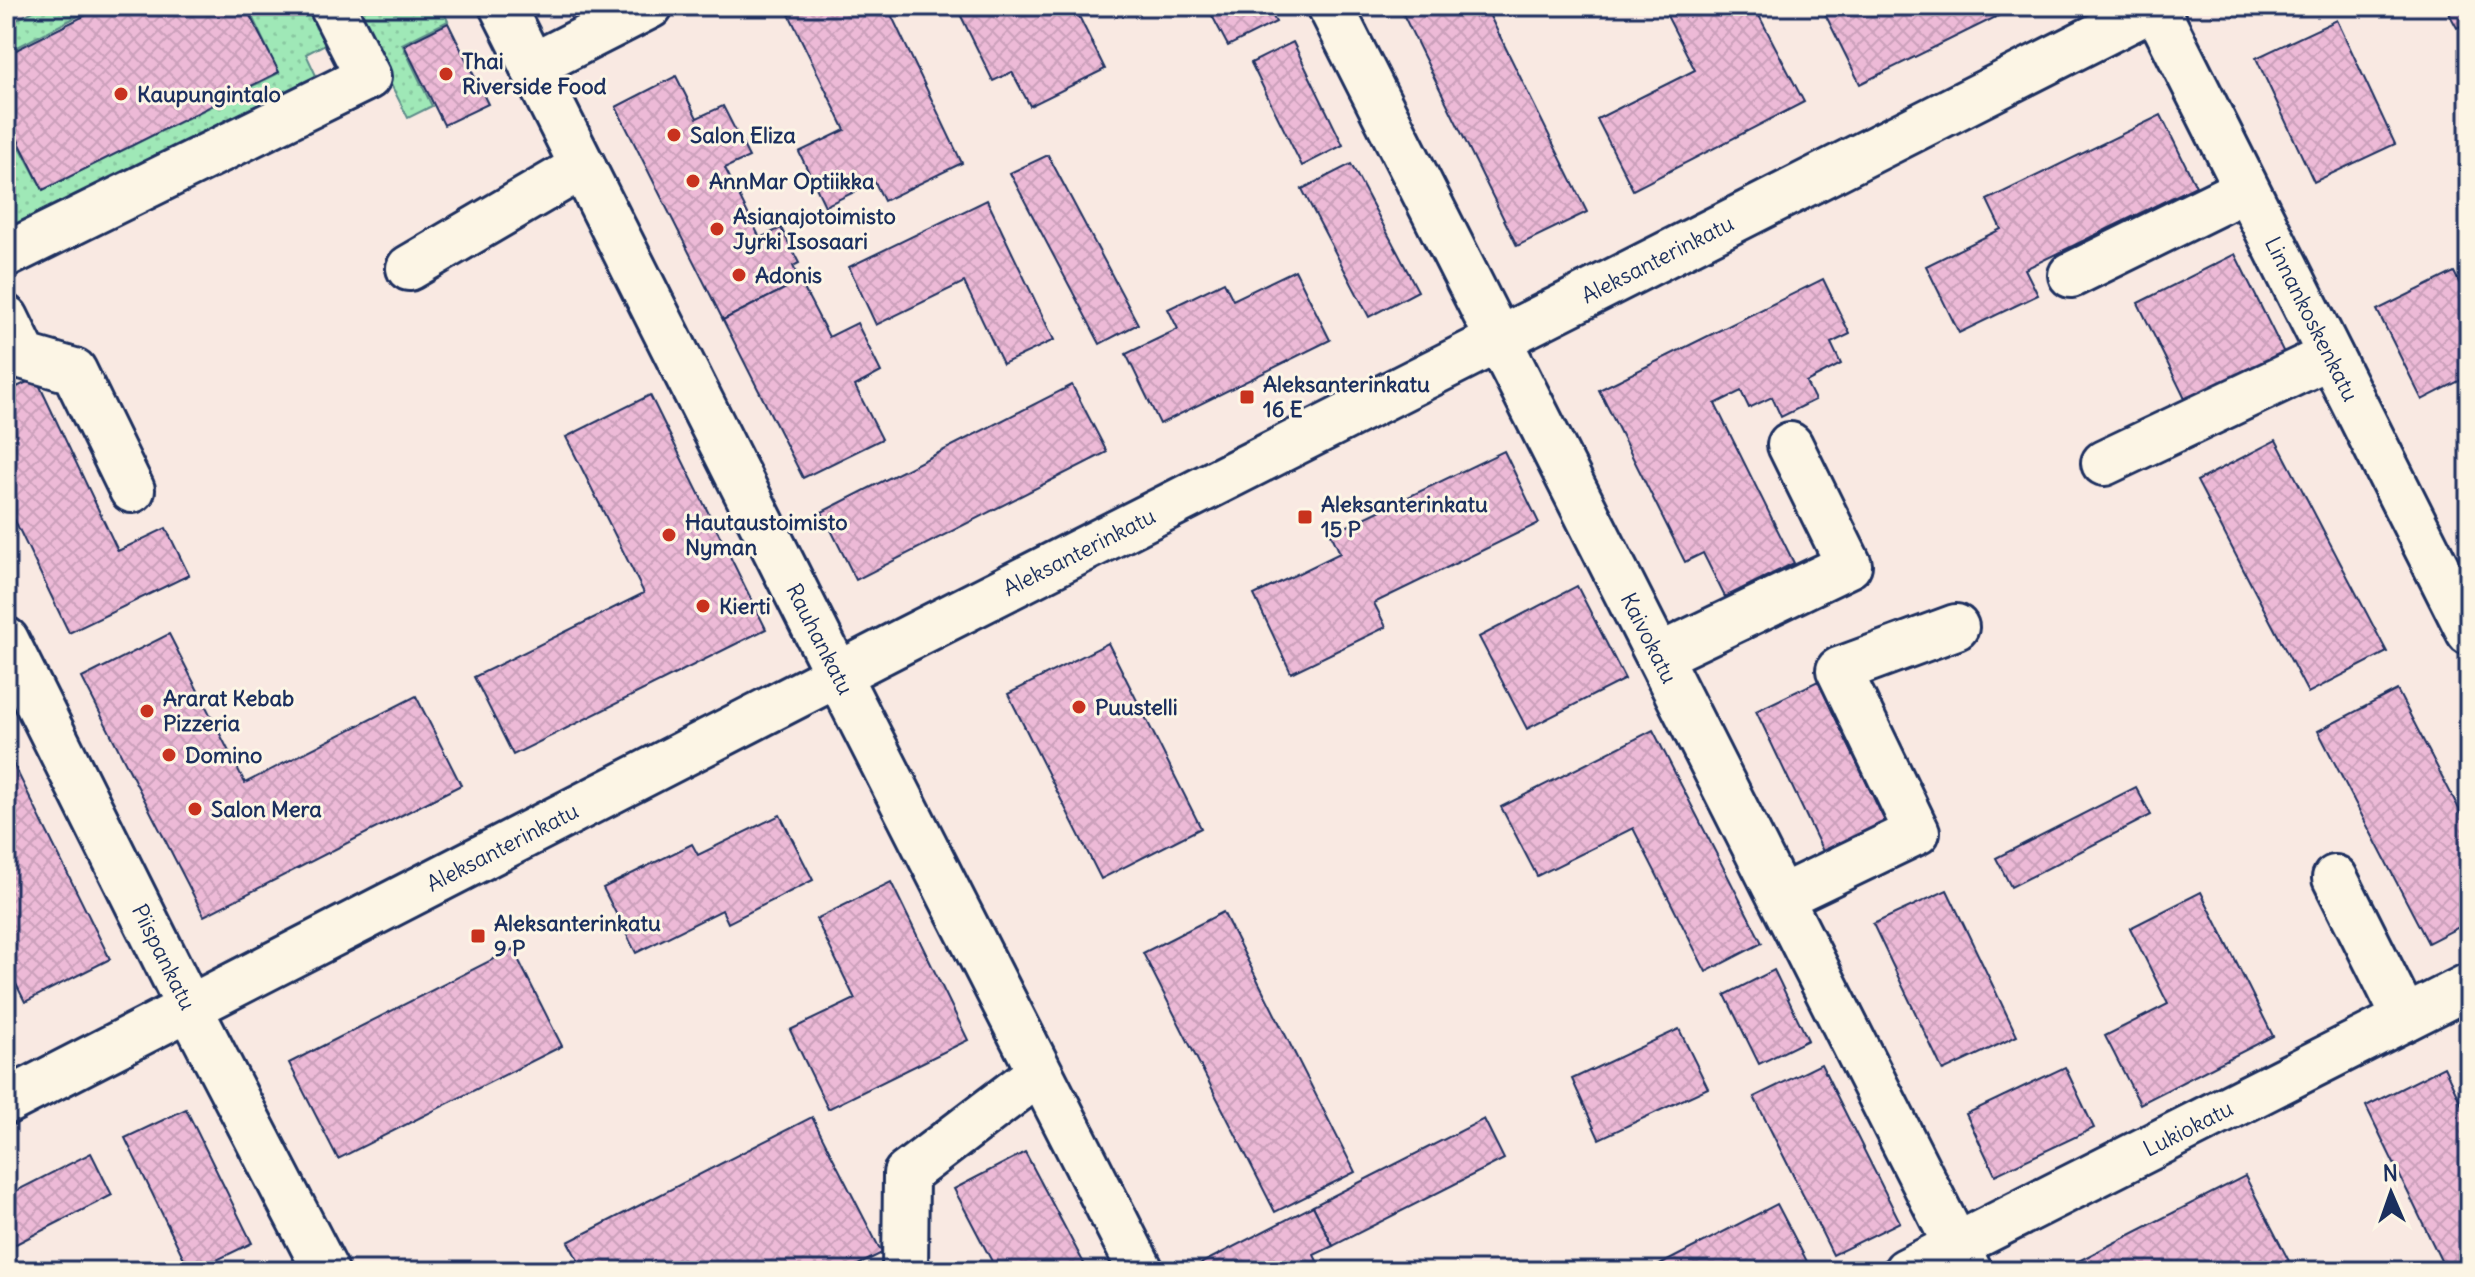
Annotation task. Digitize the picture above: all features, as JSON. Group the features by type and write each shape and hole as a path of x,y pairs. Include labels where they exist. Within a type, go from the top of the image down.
{"street":[{"path":"6,255 368,77 332,6"},
{"name":"Rauhankatu","path":"502,6 1141,1271"},
{"path":"532,66 650,6"},
{"name":"Kaivokatu","path":"1330,6 1962,1258"},
{"name":"Aleksanterinkatu","path":"6,1102 1497,339 2156,6"},
{"name":"Linnankoskenkatu","path":"2156,6 2469,632"},
{"path":"409,268 583,166"},
{"path":"2071,275 2246,189"},
{"path":"6,318 25,357 74,371 132,490"},
{"path":"2104,463 2330,356"},
{"path":"1659,656 1849,565 1790,445"},
{"path":"1782,897 1917,832 1839,670 1956,627"},
{"name":"Piispankatu","path":"6,640 190,1009 326,1271"},
{"path":"2335,878 2405,1018"},
{"name":"Lukiokatu","path":"1906,1271 1962,1258 2469,986"},
{"path":"905,1271 906,1174 1039,1073"}],"green space":[{"path":"43,6 75,6 80,15 6,53 6,25"},
{"path":"247,6 312,6 329,42 306,54 320,84 6,236 6,154 20,147 43,190 279,73"},
{"path":"351,6 441,6 448,21 402,44 432,106 408,118"}],"building":[{"name":"Kaupungintalo","path":"104,6 245,6 279,72 43,190 6,116 6,55"},
{"path":"565,6 632,6 578,33"},
{"path":"785,6 887,6 962,163 884,201 875,182 825,206 799,152 845,130"},
{"path":"956,6 1074,6 1105,69 1030,106 1012,72 993,81"},
{"path":"1207,6 1267,6 1276,22 1228,46"},
{"path":"1399,6 1485,6 1587,212 1517,246"},
{"path":"1662,6 1754,6 1804,102 1633,190 1597,119 1695,70"},
{"path":"1821,6 2018,6 1860,84"},
{"path":"2445,6 2469,6 2469,22 2457,28"},
{"path":"2337,20 2395,144 2314,182 2256,58"},
{"name":"Thai Riverside Food","path":"448,23 488,104 444,125 404,45"},
{"path":"1293,42 1343,145 1302,166 1251,63"},
{"path":"676,76 697,118 723,106 749,157 725,168 760,238 781,228 799,263 793,266 800,281 723,320 616,107"},
{"path":"2161,115 2196,186 2025,269 2038,295 1959,333 1926,266 2001,229 1987,200"},
{"path":"1048,155 1138,324 1100,344 1010,173"},
{"path":"1351,164 1418,291 1369,317 1302,189"},
{"path":"987,200 1054,340 1003,364 964,282 876,325 849,267"},
{"path":"2235,254 2284,353 2186,401 2138,303"},
{"path":"1295,270 1330,340 1160,424 1126,354 1178,329 1168,309 1224,282 1233,300"},
{"path":"2454,272 2469,302 2469,376 2422,400 2377,310"},
{"path":"1823,279 1850,334 1831,343 1841,364 1806,382 1815,400 1781,417 1772,397 1749,408 1741,391 1715,404 1794,563 1725,597 1703,553 1685,562 1599,390"},
{"path":"800,281 829,337 857,323 881,372 855,386 882,439 803,478 723,320"},
{"path":"36,378 118,551 166,528 189,575 69,633 6,502 6,392"},
{"path":"1072,385 1107,452 856,580 822,512"},
{"path":"650,395 766,629 513,755 474,677 644,593 566,437"},
{"path":"2276,440 2387,652 2308,693 2197,481"},
{"path":"1504,451 1539,523 1374,603 1386,627 1291,673 1254,595 1340,553 1331,534"},
{"path":"1577,586 1625,679 1527,729 1479,637"},
{"path":"169,634 245,783 416,696 461,785 204,916 82,678"},
{"path":"1108,643 1201,828 1101,879 1008,694"},
{"path":"1818,681 1889,830 1827,860 1756,711"},
{"path":"2397,690 2469,828 2469,922 2428,943 2318,731"},
{"path":"1653,730 1762,943 1706,972 1633,828 1537,876 1501,807"},
{"path":"6,749 110,959 25,1002 6,964"},
{"path":"2136,787 2151,815 2011,887 1996,858"},
{"path":"780,815 813,880 728,923 722,910 636,953 603,888 692,844 698,855"},
{"path":"891,882 968,1040 828,1109 790,1030 855,999 816,919"},
{"path":"1947,890 2017,1036 1943,1071 1873,924"},
{"path":"2201,892 2273,1036 2140,1104 2105,1036 2168,1004 2130,928"},
{"path":"1223,912 1355,1172 1275,1212 1143,953"},
{"path":"513,949 562,1046 338,1159 289,1063"},
{"path":"1774,970 1808,1040 1759,1064 1725,995"},
{"path":"1679,1029 1708,1088 1599,1139 1572,1079"},
{"path":"1821,1064 1900,1222 1833,1255 1754,1097"},
{"path":"2065,1067 2094,1128 1995,1175 1966,1114"},
{"path":"2444,1067 2469,1120 2469,1271 2446,1271 2366,1106"},
{"path":"186,1109 252,1243 194,1271 190,1271 125,1138"},
{"path":"812,1117 882,1253 846,1271 584,1271 568,1242"},
{"path":"1484,1119 1504,1159 1333,1246 1313,1206"},
{"path":"1025,1152 1088,1271 997,1271 954,1189"},
{"path":"91,1153 112,1195 6,1249 6,1196"},
{"path":"2245,1176 2290,1263 2275,1271 2059,1271"},
{"path":"1777,1204 1812,1271 1648,1271"},
{"path":"1313,1206 1333,1246 1314,1255 1322,1271 1204,1271 1200,1264"}],"place":[{"name":"Thai Riverside Food","path":"446,74"},
{"name":"Kaupungintalo","path":"121,94"},
{"name":"Salon Eliza","path":"674,135"},
{"name":"AnnMar Optiikka","path":"693,181"},
{"name":"Asianajotoimisto Jyrki Isosaari","path":"717,229"},
{"name":"Adonis","path":"739,275"},
{"name":"Aleksanterinkatu 16 E","path":"1247,397"},
{"name":"Aleksanterinkatu 15 P","path":"1305,517"},
{"name":"Hautaustoimisto Nyman","path":"669,535"},
{"name":"Kierti","path":"703,606"},
{"name":"Puustelli","path":"1079,707"},
{"name":"Ararat Kebab Pizzeria","path":"147,711"},
{"name":"Domino","path":"169,755"},
{"name":"Salon Mera","path":"195,809"},
{"name":"Aleksanterinkatu 9 P","path":"478,936"}]}
